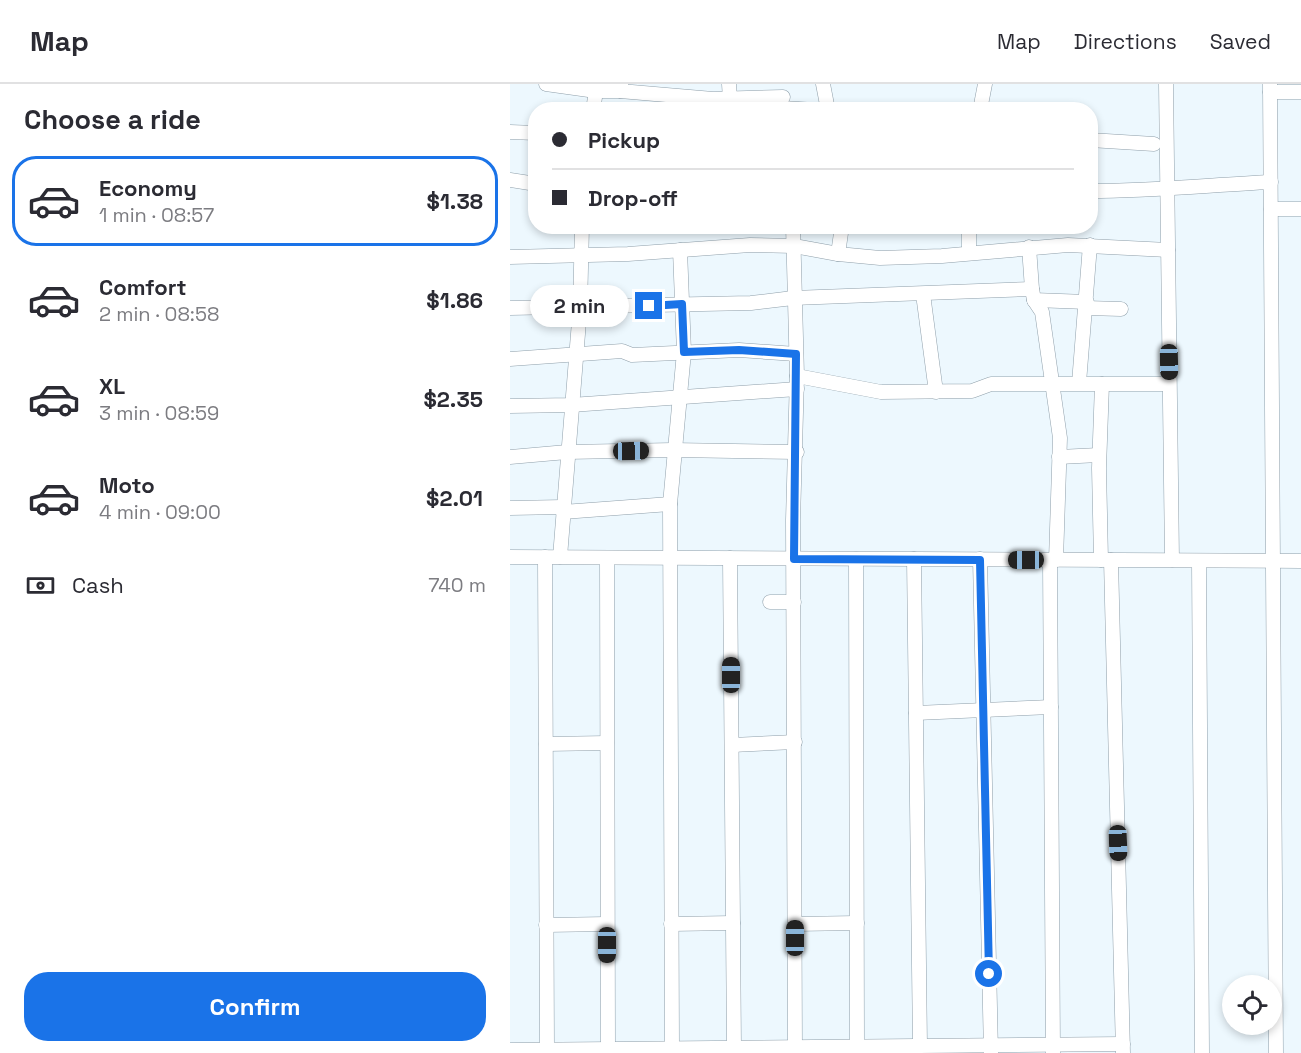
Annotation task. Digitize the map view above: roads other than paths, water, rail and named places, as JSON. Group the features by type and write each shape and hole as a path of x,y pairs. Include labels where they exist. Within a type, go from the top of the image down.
{"street":[{"path":"546,84 620,88 672,102"},
{"path":"729,84 730,99"},
{"path":"824,84 827,102"},
{"path":"982,102 985,84"},
{"path":"1166,84 1172,561"},
{"path":"593,102 594,87"},
{"path":"1276,1053 1275,561 1270,88 1301,93"},
{"path":"720,102 730,99 783,100"},
{"path":"510,132 528,133"},
{"path":"1098,141 1154,144"},
{"path":"510,180 528,183"},
{"path":"1098,191 1146,191 1167,187 1271,182"},
{"path":"1271,209 1301,209"},
{"path":"560,557 580,309 582,234"},
{"path":"793,234 797,383 797,452 793,520 795,1050"},
{"path":"838,254 841,234"},
{"path":"969,234 969,253"},
{"path":"510,257 583,256 750,245 794,246 838,254 880,258 1090,245 1168,250"},
{"path":"1079,383 1090,245"},
{"path":"1029,247 1033,295 1042,312 1060,438 1053,560 1051,707 1053,1049"},
{"path":"672,1048 670,504 673,450 684,352 680,250"},
{"path":"510,308 580,309 923,294 1033,295 1121,309"},
{"path":"923,294 936,392"},
{"path":"510,359 622,351 632,355 739,350 796,354"},
{"path":"510,406 571,405 680,397 797,383 881,392 972,391 991,384 1169,384"},
{"path":"510,1050 1123,1049 1106,560 1099,455 1102,384"},
{"path":"510,457 567,452 673,450 797,452"},
{"path":"1059,457 1099,455"},
{"path":"510,508 563,510 670,504"},
{"path":"510,557 1301,561"},
{"path":"545,557 547,1049"},
{"path":"607,558 608,1049"},
{"path":"730,558 734,1048"},
{"path":"856,559 857,923 864,1049"},
{"path":"914,559 916,713 928,1048"},
{"path":"980,560 991,1049"},
{"path":"1199,561 1202,1053"},
{"path":"770,602 794,602"},
{"path":"916,713 1051,707"},
{"path":"732,745 795,742"},
{"path":"546,744 607,743"},
{"path":"671,924 733,922"},
{"path":"795,924 857,923"},
{"path":"546,925 607,924"}]}
